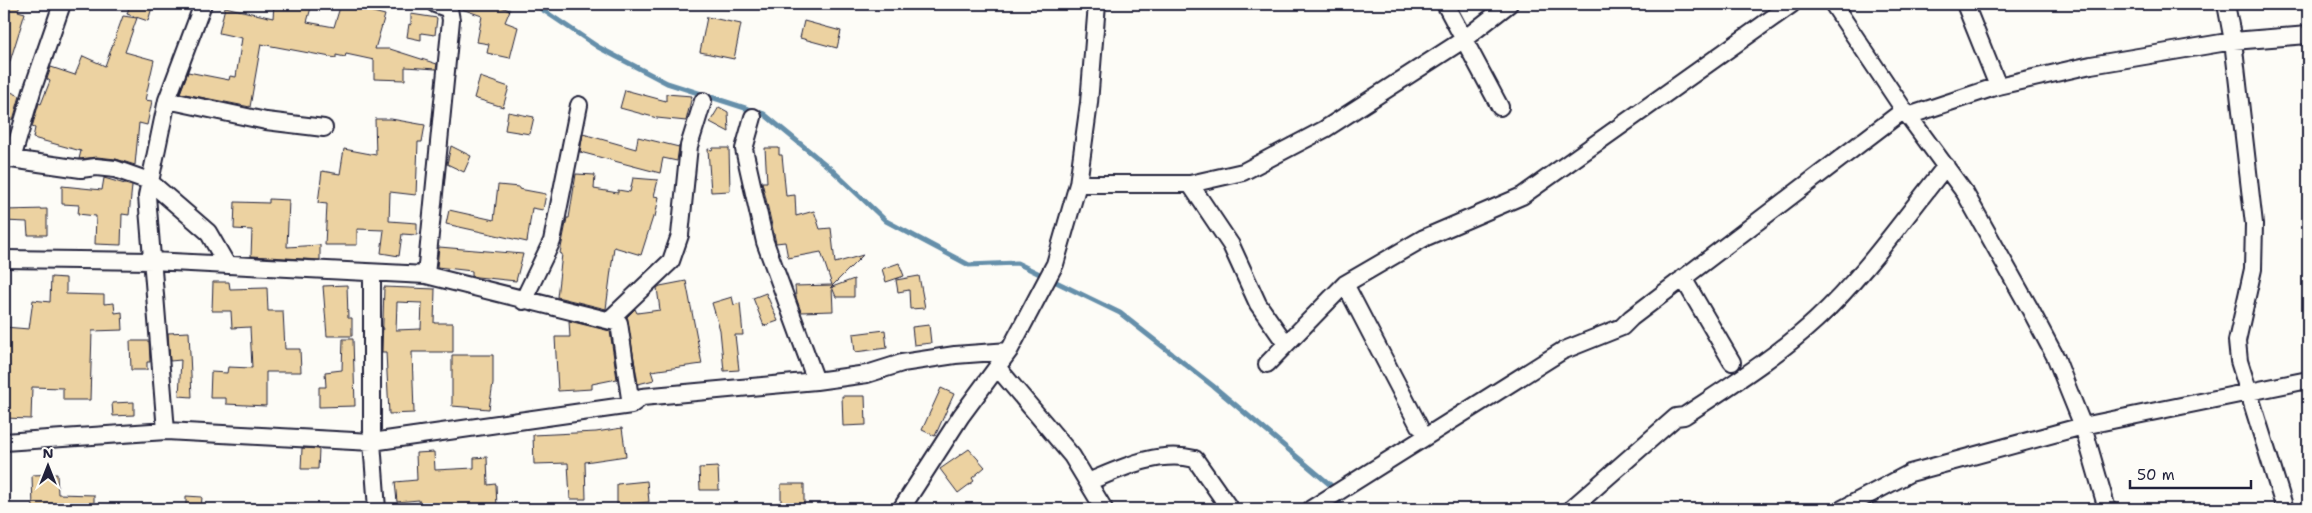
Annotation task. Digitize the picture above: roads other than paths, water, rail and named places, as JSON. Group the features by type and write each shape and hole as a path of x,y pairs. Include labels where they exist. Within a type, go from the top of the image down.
{"street":[{"path":"62,4 8,158 81,170 96,167 115,169 149,181 208,232 227,265"},
{"path":"166,431 147,196 167,100 203,4"},
{"path":"426,275 451,20 450,9 435,4"},
{"path":"908,506 960,416 1009,351 1055,264 1078,184 1089,103 1097,4"},
{"path":"1445,4 1500,107"},
{"path":"1078,184 1190,184 1243,172 1325,129 1463,40 1509,4"},
{"path":"1267,364 1345,284 1424,238 1522,196 1792,4"},
{"path":"1833,4 1906,113 1965,194 2056,358 2083,426 2108,509"},
{"path":"1965,4 1998,86"},
{"path":"2226,4 2233,41 2254,224 2253,269 2237,341 2239,361 2285,509"},
{"path":"1313,508 1562,351 1622,327 1683,278 1906,113 1998,86 2091,65 2233,41 2308,35"},
{"path":"167,100 266,121 324,128"},
{"path":"610,320 671,261 680,236 689,146 703,101"},
{"path":"523,301 552,241 579,105"},
{"path":"753,117 744,149 765,242 816,381"},
{"path":"1571,509 1676,417 1684,416 1777,353 1816,319 1854,279 1946,166"},
{"path":"1190,184 1231,245 1258,304 1286,344"},
{"path":"4,259 152,261 426,275 523,301 619,323 631,405"},
{"path":"372,273 372,442 377,509"},
{"path":"1683,278 1732,362"},
{"path":"1345,284 1420,426"},
{"path":"4,442 166,431 372,442 631,405 642,397 816,381 867,374 902,363 920,360 1009,351"},
{"path":"997,367 1072,456 1104,509"},
{"path":"1842,509 1910,473 2083,426 2248,390 2308,380"},
{"path":"1088,482 1134,463 1178,455 1195,459 1230,509"}],"waterway":[{"path":"534,4 598,47 667,83 764,114 831,169 886,221 969,265 1017,263 1120,313 1213,386 1334,488 1342,509"}]}
